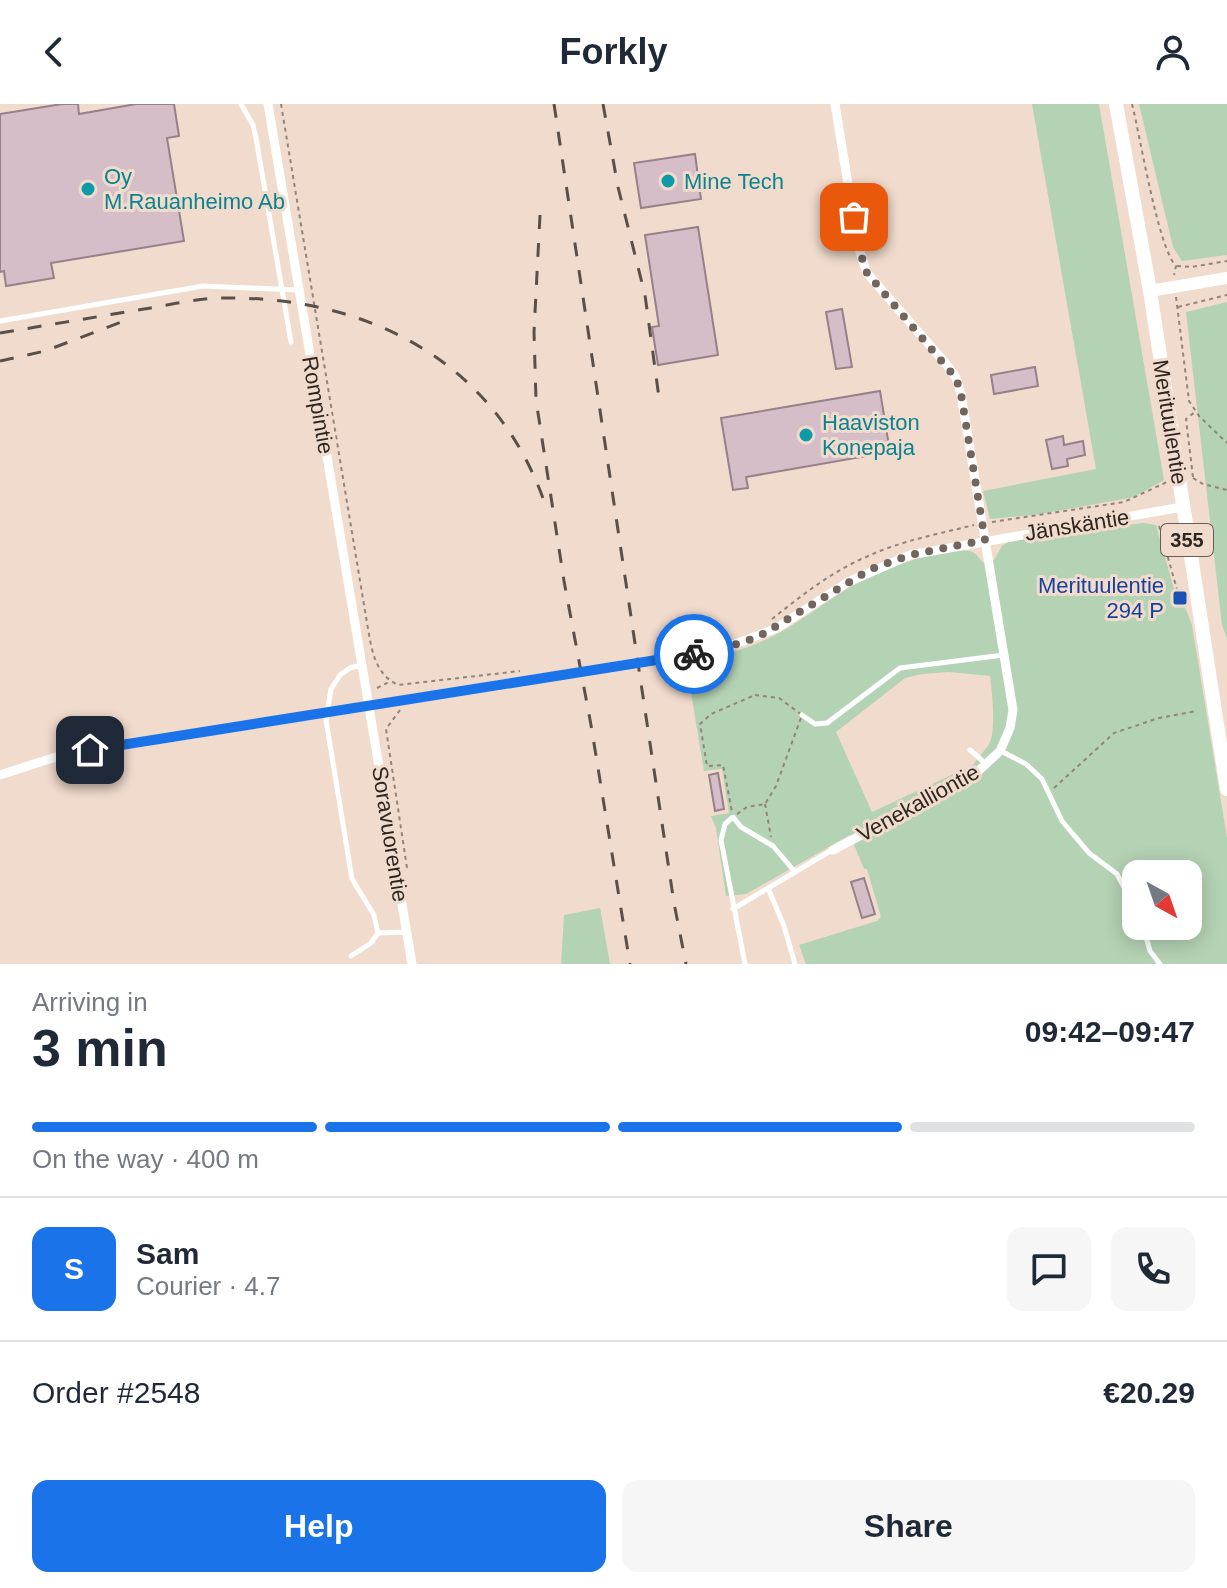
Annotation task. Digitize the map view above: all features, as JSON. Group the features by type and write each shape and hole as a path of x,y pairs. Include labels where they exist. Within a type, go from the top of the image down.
{"main road":[{"name":"Merituulentie","path":"1116,104 1150,291 1227,789"}],"street":[{"name":"Rompintie","path":"268,104 369,705"},
{"name":"Venekalliontie","path":"833,850 973,776 1000,751 1010,728 1013,710 961,394 956,378 877,287 862,261 835,104"},
{"path":"1150,291 1227,278"},
{"name":"Jänskäntie","path":"0,775 62,755 701,653 740,644 777,628 823,596 871,569 923,552 1182,507"},
{"name":"Soravuorentie","path":"369,705 412,964"}],"lane":[{"path":"241,104 253,125 256,138 291,342"},
{"path":"0,321 203,286 299,290"},
{"path":"802,715 815,724 827,723 900,668 1005,655"},
{"path":"351,956 371,943 378,933 374,915 352,879 326,720 331,689 340,675 362,665"},
{"path":"970,750 987,765"},
{"name":"Venekalliontie","path":"1000,751 1026,764 1049,790 1057,811 1072,835 1089,853 1117,874 1122,883"},
{"path":"745,964 721,840 725,824 733,817 741,827 773,846 795,872"},
{"path":"733,909 833,850"},
{"path":"768,888 795,964"},
{"path":"378,933 407,932"},
{"path":"1147,940 1150,951 1160,964"}],"path":[{"path":"281,104 377,666 390,681 405,685 525,671"},
{"path":"1132,104 1160,230 1167,252 1176,266"},
{"path":"1176,266 1191,267 1227,261"},
{"path":"1173,272 1176,266"},
{"path":"1227,295 1177,305 1186,392 1196,411 1227,443"},
{"path":"1196,411 1186,419 1193,478 1227,490"},
{"path":"1150,490 1153,495"},
{"path":"1159,526 1182,607"},
{"path":"366,689 381,687 390,681"},
{"path":"765,804 747,807 733,817 723,765 707,766 700,724 724,707 755,695 779,698 802,715 776,786 765,804 773,846"},
{"path":"399,885 408,866 386,729 399,713 400,700"},
{"path":"1049,790 1059,785 1078,763 1114,733 1159,718 1196,711"}],"green space":[{"path":"1032,104 1099,104 1164,480 1134,497 1041,514 990,519 983,491 1096,469"},
{"path":"1139,104 1227,104 1227,255 1182,261 1173,247"},
{"path":"1227,302 1227,638 1222,625 1186,312"},
{"path":"1144,523 1156,525 1179,607 1185,607 1192,625 1227,838 1227,964 806,964 799,945 877,921 881,917 867,869 864,869 850,835 746,894 726,896 716,828 711,816 729,813 722,769 704,771 686,663 734,652 768,639 847,589 906,562 956,550 974,553 983,563 994,560 1008,542 1093,528","holes":["949,672 990,676 993,702 991,740 973,765 872,812 836,732 905,678"]},
{"path":"600,908 610,964 561,964 564,915"}],"building":[{"name":"Oy M.Rauanheimo Ab","path":"78,104 79,114 136,104 174,104 179,136 167,138 184,241 51,263 54,278 6,286 4,271 0,272 0,114"},
{"name":"Mine Tech","path":"695,154 701,199 641,208 634,163"},
{"path":"698,227 718,355 658,365 652,327 659,326 645,235"},
{"path":"842,309 852,367 836,369 826,312"},
{"path":"1035,367 1038,386 994,394 991,375"},
{"name":"Haaviston Konepaja","path":"880,391 890,452 746,477 748,488 733,490 721,418"},
{"path":"1063,436 1064,445 1083,441 1085,455 1067,459 1068,466 1052,469 1046,440"},
{"path":"718,773 724,809 715,811 709,775"},
{"path":"864,878 875,914 862,918 851,882"}],"railway":[{"path":"554,104 674,903 686,964"},
{"path":"603,104 618,187 645,295 660,405"},
{"path":"540,215 534,332 536,400 630,964"},
{"path":"0,333 213,298 276,300 326,309 374,324 418,346 458,374 493,410 522,452 544,501"},
{"path":"0,361 45,351 124,321"}],"way so far":[{"path":"694,654 740,644 777,628 823,596 871,569 936,548 985,540 956,378 867,273 858,246 854,217"}],"place":[{"name":"Mine Tech","path":"668,181"},
{"name":"Oy M.Rauanheimo Ab","path":"88,189"},
{"name":"Haaviston Konepaja","path":"806,435"},
{"name":"Merituulentie 294 P","path":"1180,598"}],"route":[{"path":"90,750 694,654"}]}
